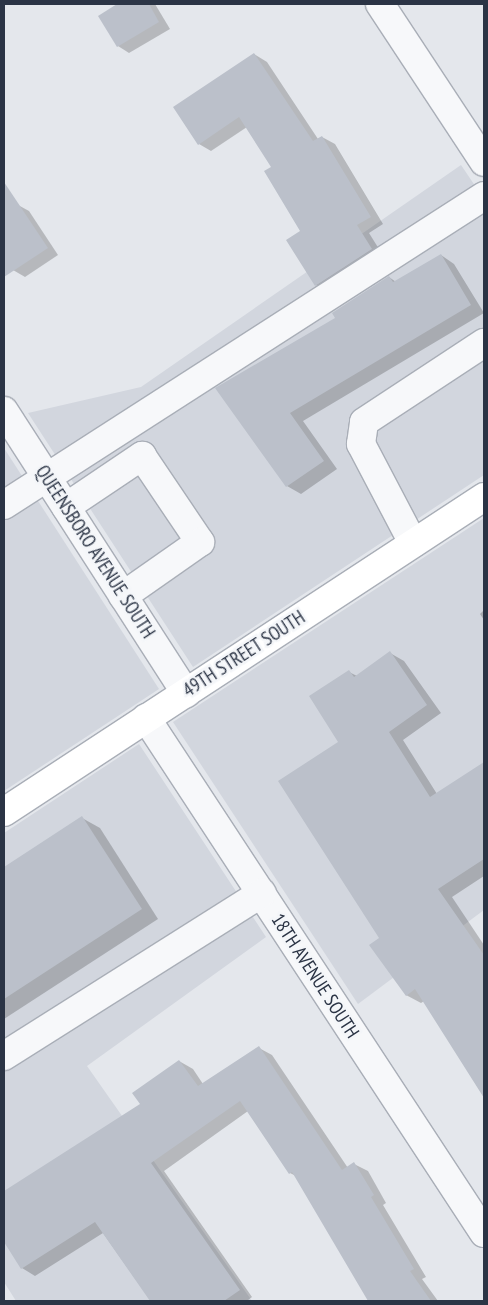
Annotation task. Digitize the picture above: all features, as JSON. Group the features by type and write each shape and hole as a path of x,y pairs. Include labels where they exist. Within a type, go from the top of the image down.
{"main road":[{"name":"49TH STREET SOUTH","path":"4,812 484,496"}],"street":[{"path":"380,4 484,162"},
{"path":"4,505 484,196"},
{"path":"414,543 361,444 364,422 482,344"},
{"name":"QUEENSBORO AVENUE SOUTH","path":"4,411 186,693"},
{"path":"66,507 142,456 200,542 123,596"},
{"name":"18TH AVENUE SOUTH","path":"146,718 484,1233"},
{"path":"4,1056 262,893"}],"shaded area":[{"path":"461,165 484,199 484,475 193,667 28,413 141,387"},
{"path":"4,448 159,689 4,791"},
{"path":"484,518 484,910 358,1004 173,722"},
{"path":"139,744 266,937 87,1066 252,1301 16,1301 4,1282 4,833"}],"building":[{"path":"117,4 149,4 159,22 117,47 98,16"},
{"path":"254,53 313,141 322,136 371,217 357,225 372,249 315,286 286,240 300,231 264,171 271,167 239,117 198,145 173,107"},
{"path":"4,182 48,248 4,277"},
{"path":"441,254 471,305 290,413 324,461 286,487 215,388 335,318 332,313 389,276 393,282"},
{"path":"390,651 427,705 389,732 430,797 484,762 484,859 438,889 484,955 484,1098 415,989 406,996 369,945 379,938 278,781 338,742 309,696 349,670 354,677"},
{"path":"82,816 142,909 4,999 4,867"},
{"path":"259,1046 342,1170 354,1162 374,1195 371,1197 414,1269 410,1271 431,1301 368,1301 292,1172 289,1174 240,1101 151,1163 240,1290 224,1301 150,1301 95,1222 21,1269 4,1242 4,1191 140,1104 132,1093 179,1060 198,1086"}]}
